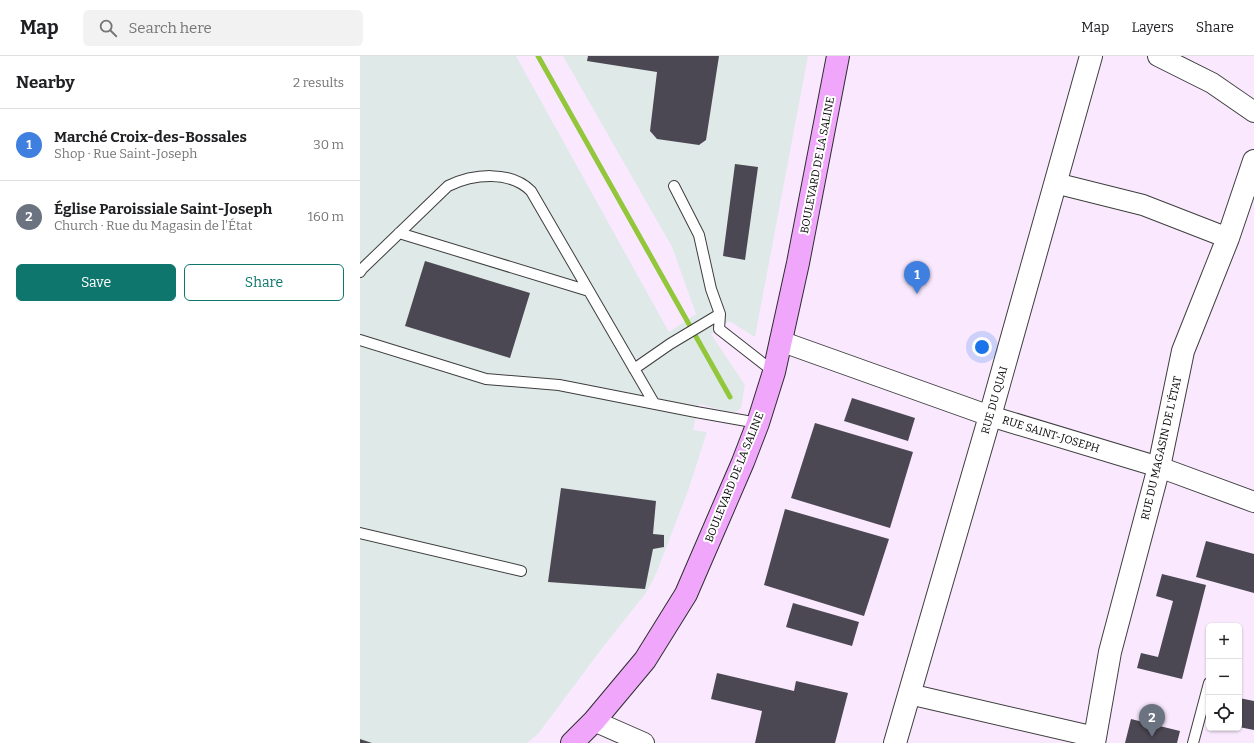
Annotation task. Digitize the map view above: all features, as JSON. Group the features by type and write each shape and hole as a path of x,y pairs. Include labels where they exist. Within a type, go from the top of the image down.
{"main road":[{"name":"BOULEVARD DE LA SALINE","path":"572,743 594,721 645,660 686,594 743,462 758,423 774,372 798,263 838,56"}],"street":[{"name":"RUE DU QUAI","path":"895,743 990,416 1091,56"},
{"path":"1158,56 1212,84 1254,112"},
{"name":"RUE DU MAGASIN DE L'ÉTAT","path":"1094,740 1110,652 1159,467 1183,351 1228,238 1254,161"},
{"path":"1055,183 1143,205 1228,238"},
{"name":"RUE SAINT-JOSEPH","path":"780,341 990,416 1159,467 1254,502"},
{"path":"909,694 1094,740"},
{"path":"594,721 644,743"}],"lane":[{"path":"360,272 362,268 448,186 461,180 479,177 498,177 514,180 524,184 531,191 654,403"},
{"path":"674,186 699,235 712,289 720,314 719,329 774,372"},
{"path":"399,233 589,291"},
{"path":"634,369 670,344 720,314"},
{"path":"360,340 486,379 559,385 758,423"},
{"path":"360,534 521,571"},
{"path":"1193,743 1206,694"}],"shaded area":[{"path":"360,56 516,56 669,332 696,314 672,247 563,56 808,56 755,337 729,321 711,334 745,385 741,408 736,412 699,404 693,430 707,432 688,491 656,574 646,593 603,647 538,734 527,743 360,743"}],"building":[{"path":"588,56 719,56 706,140 699,145 657,139 650,131 657,72 587,61"},
{"path":"735,164 758,167 745,260 723,256"},
{"path":"425,261 530,293 510,358 405,326"},
{"path":"852,398 915,418 908,441 844,421"},
{"path":"815,423 913,452 890,528 791,498"},
{"path":"561,488 656,501 653,534 664,535 664,547 653,549 645,589 548,582"},
{"path":"785,509 889,539 864,616 764,585"},
{"path":"1206,541 1254,554 1254,593 1196,577"},
{"path":"1162,574 1206,585 1182,679 1137,668 1141,653 1158,657 1173,601 1156,596"},
{"path":"793,603 859,622 852,646 786,627"},
{"path":"717,673 794,691 796,681 848,693 835,743 755,743 762,711 711,699"},
{"path":"1242,699 1254,701 1254,730 1242,728"},
{"path":"1131,719 1180,731 1177,743 1125,743"},
{"path":"360,739 372,743 360,743"}],"waterway":[{"path":"538,56 730,397"}],"place":[{"name":"Marché Croix-des-Bossales","path":"917,294"},
{"name":"Église Paroissiale Saint-Joseph","path":"1152,737"}]}
